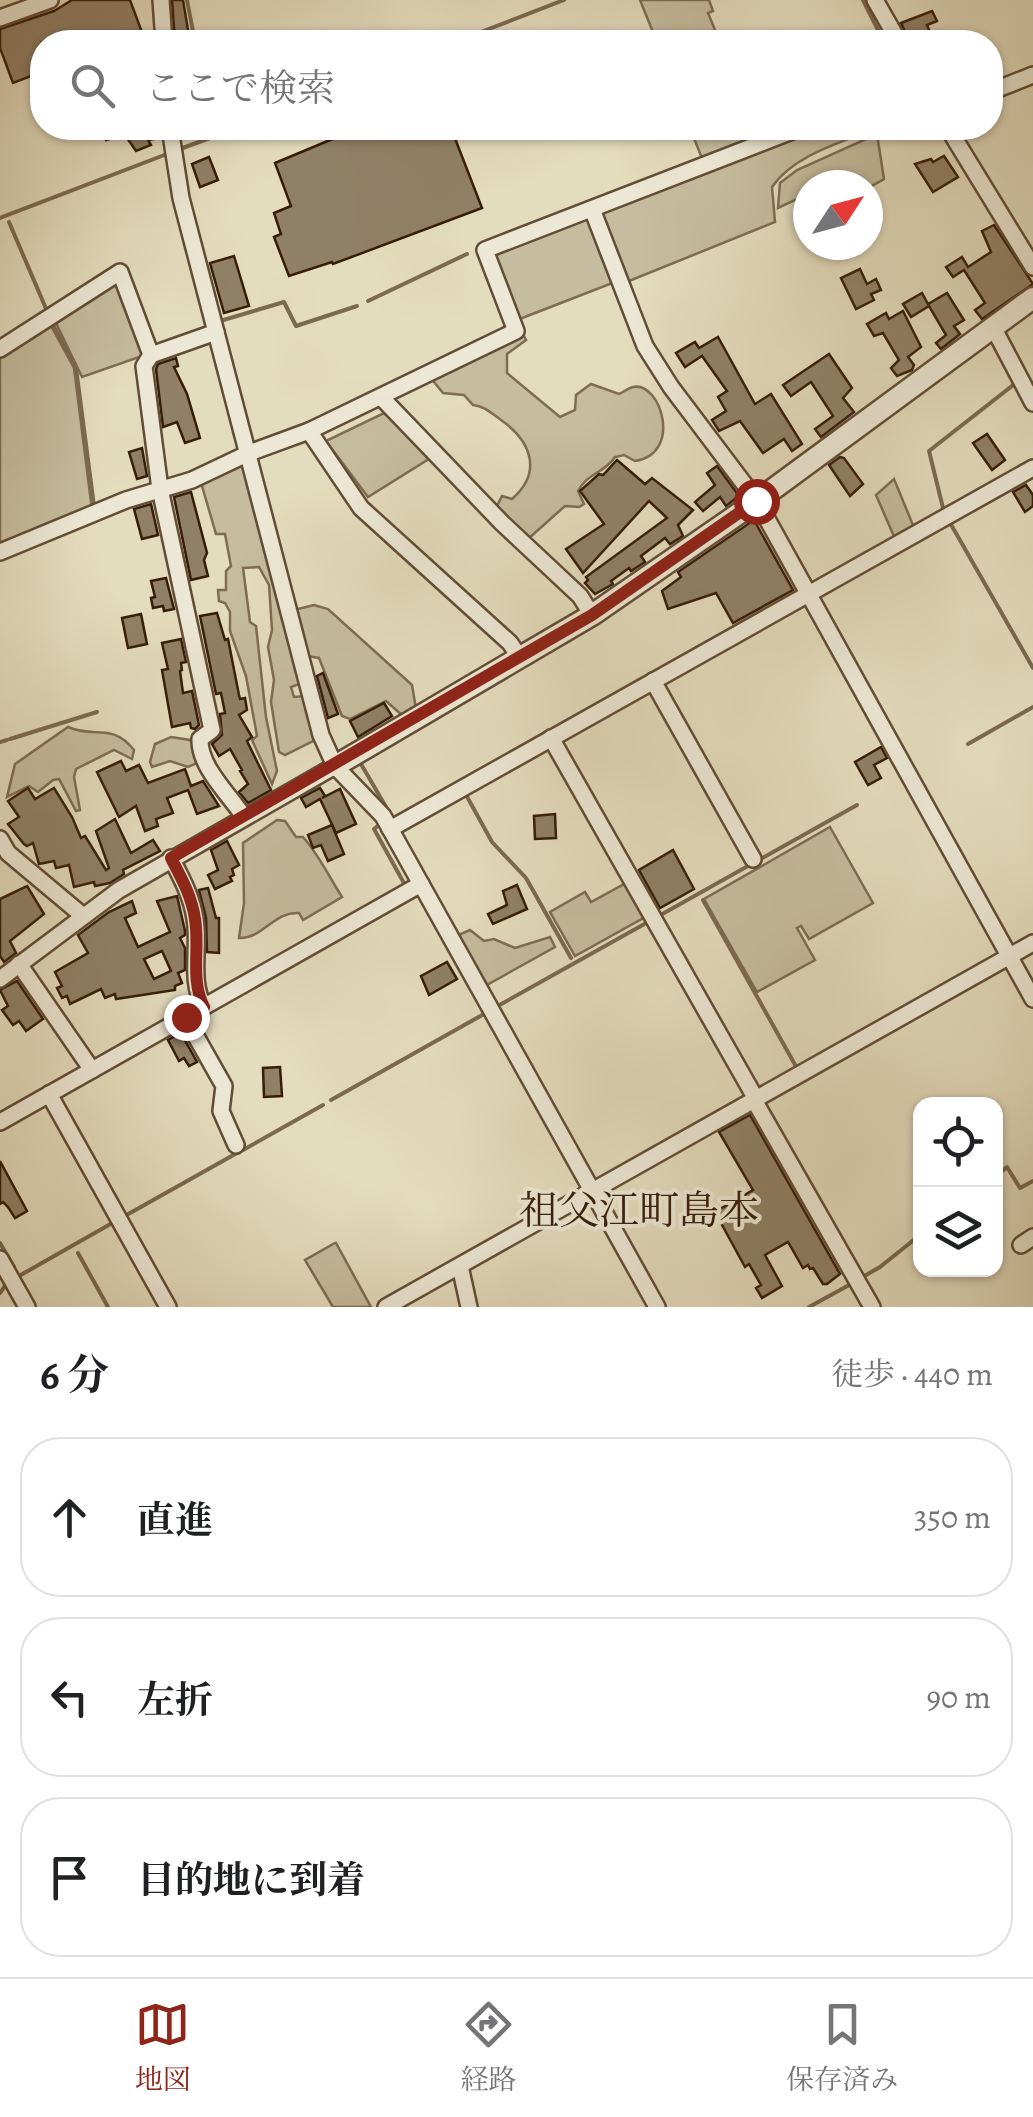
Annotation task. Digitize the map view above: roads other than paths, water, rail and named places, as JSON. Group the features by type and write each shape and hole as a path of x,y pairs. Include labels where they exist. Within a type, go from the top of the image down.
{"street":[{"path":"3,11 50,0"},
{"path":"161,0 163,30"},
{"path":"875,0 892,30"},
{"path":"1003,87 1033,75"},
{"path":"172,140 181,198 320,734 335,766 383,816 657,1307"},
{"path":"0,552 309,432 516,330 485,250 769,140"},
{"path":"955,140 1033,267"},
{"path":"592,209 645,346 756,501 1033,999"},
{"path":"0,350 120,272 151,356"},
{"path":"0,979 82,915 171,858 592,615 756,501 1033,298"},
{"path":"993,327 1033,403"},
{"path":"216,332 151,356 144,366 160,489 212,730 200,739 199,745 208,768 244,817"},
{"path":"382,397 502,523 580,596 592,615"},
{"path":"309,432 362,508 510,643 520,658"},
{"path":"390,829 1031,473"},
{"path":"653,681 753,859"},
{"path":"551,738 872,1307"},
{"path":"0,839 8,853 82,915"},
{"path":"171,858 195,918 197,994 204,1007"},
{"path":"0,1122 421,884"},
{"path":"386,1307 1033,943"},
{"path":"19,964 92,1070"},
{"path":"186,1017 224,1086 221,1111 236,1146"},
{"path":"49,1094 168,1307"},
{"path":"0,1259 27,1307"},
{"path":"460,1266 468,1307"}],"waterway":[{"path":"187,0 193,30"},
{"path":"486,30 564,0"},
{"path":"863,0 878,30"},
{"path":"180,149 204,140"},
{"path":"0,218 167,154"},
{"path":"9,222 47,311"},
{"path":"368,301 467,254"},
{"path":"220,321 284,302 296,326 357,306"},
{"path":"52,323 76,368 94,506"},
{"path":"944,512 929,451 1017,382"},
{"path":"949,521 1033,668"},
{"path":"968,744 1033,707"},
{"path":"10,739 97,712"},
{"path":"0,742 7,740"},
{"path":"361,764 389,812"},
{"path":"465,793 492,842 526,878 571,958"},
{"path":"657,917 857,805"},
{"path":"379,825 374,829 405,885"},
{"path":"703,900 798,1070"},
{"path":"496,1007 648,922"},
{"path":"331,1100 484,1014"},
{"path":"243,1150 323,1105"},
{"path":"123,1217 237,1153"},
{"path":"1003,1170 1007,1167 1020,1188 1033,1181"},
{"path":"19,1276 114,1222"},
{"path":"859,1279 913,1241"},
{"path":"0,1243 14,1267"},
{"path":"78,1253 108,1307"},
{"path":"0,1293 7,1283"},
{"path":"809,1307 851,1284"}],"district":[{"name":"祖父江町島本","path":"639,1210"}]}
